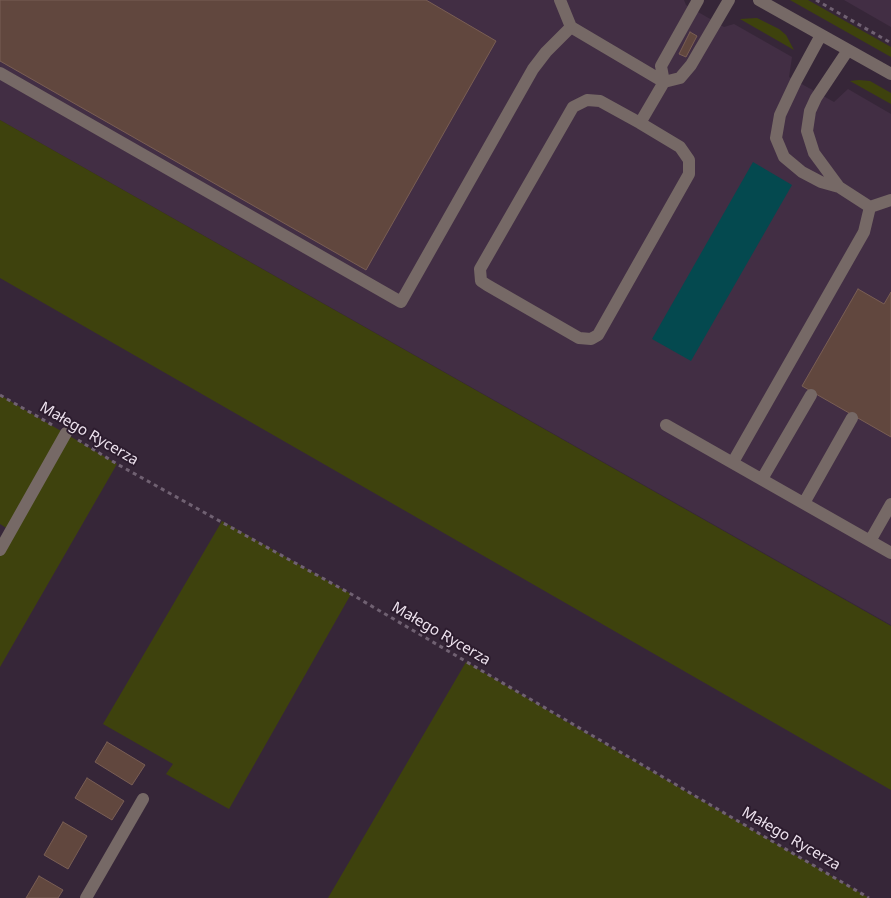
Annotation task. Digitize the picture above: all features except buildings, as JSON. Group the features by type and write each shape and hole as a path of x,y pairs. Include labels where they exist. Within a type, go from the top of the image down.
{"street":[{"path":"560,0 571,28 664,82 680,78 691,65 729,0"},
{"path":"640,123 664,82 661,66 698,0"},
{"path":"759,0 891,74"},
{"path":"0,73 400,302 533,70 546,52 571,28"},
{"path":"821,35 780,115 776,138 784,156 802,172 821,182 839,187 870,207"},
{"path":"839,187 814,153 807,131 810,111 816,98 848,50"},
{"path":"587,100 600,101 640,123 680,148 689,160 689,174 598,335 591,339 579,338 487,285 482,280 480,269 573,107 587,100"},
{"path":"870,207 891,200"},
{"path":"733,462 864,232 870,207"},
{"path":"762,479 811,395"},
{"path":"804,503 852,418"},
{"path":"666,425 891,553"},
{"path":"0,550 66,433"},
{"path":"870,541 891,504"},
{"path":"86,898 143,799"}],"path":[{"path":"816,0 891,43"},
{"name":"Małego Rycerza","path":"0,395 117,464 343,590 869,898"}],"shaded area":[{"path":"0,0 684,0 686,5 724,27 734,24 792,57 789,77 834,102 848,89 891,114 891,625 0,120"},
{"path":"790,0 808,0 891,47 891,57"},
{"path":"844,0 891,0 891,27"},
{"path":"757,18 779,29 786,35 794,50 740,19"},
{"path":"850,81 870,81 891,93 891,104"},
{"path":"0,120 891,626 891,790 0,278"},
{"path":"753,162 792,185 691,361 652,339"},
{"path":"0,395 117,464 0,667 0,550 11,531 0,524"},
{"path":"222,521 351,594 229,809 166,774 173,764 103,724"},
{"path":"466,662 598,740 869,898 328,898"}]}
